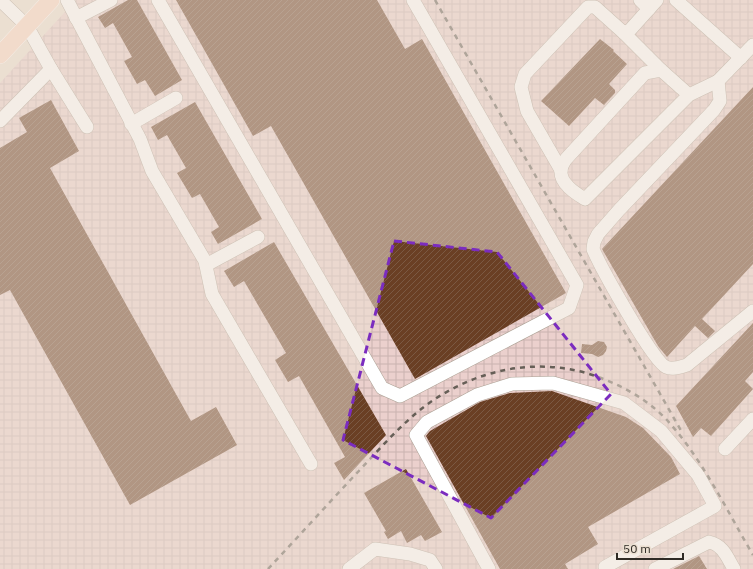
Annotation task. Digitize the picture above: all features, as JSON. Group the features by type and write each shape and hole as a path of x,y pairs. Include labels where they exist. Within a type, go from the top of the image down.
{"main road":[{"path":"0,55 27,26 46,2"}],"street":[{"path":"0,0 27,26 51,69 87,127"},
{"path":"67,0 131,124 152,171 206,265 212,294 311,464"},
{"path":"76,18 111,0"},
{"path":"158,0 382,388 400,396 569,308 577,285 413,0"},
{"path":"676,0 740,58"},
{"path":"624,33 630,30 648,3"},
{"path":"690,95 661,70 624,33 595,7 588,7 525,74 521,87 528,111 561,170 563,181 585,199 690,95 718,81 753,45"},
{"path":"0,121 51,69"},
{"path":"561,170 566,159 645,73 661,70"},
{"path":"718,81 721,94 720,101 714,110 598,234 594,242 593,249 632,319 655,356 666,367 675,368 687,365 753,311"},
{"path":"131,124 176,98"},
{"path":"206,265 258,237"},
{"path":"489,569 416,435 427,422 477,394 512,384 553,383 624,403 661,431 698,475 715,506 605,567 606,569"},
{"path":"725,449 753,419"},
{"path":"655,569 709,542 716,543 722,548 734,569"},
{"path":"349,569 375,549 410,554 430,560 436,569"}],"highlighted area":[{"path":"394,241 497,252 611,394 491,518 343,440"}],"shaded area":[{"path":"76,0 753,0 753,569 0,569 0,83"}],"building":[{"path":"128,0 137,0 182,80 155,96 145,80 137,84 124,61 132,57 113,23 105,28 98,17"},
{"path":"176,0 377,0 405,49 422,39 566,293 415,379 271,126 253,136"},
{"path":"600,39 614,50 613,51 627,64 609,84 615,90 615,93 604,105 595,98 569,126 541,101"},
{"path":"753,87 753,264 702,319 715,331 708,338 695,326 667,357 658,346 602,249"},
{"path":"51,100 79,151 50,168 191,421 216,407 237,445 130,505 10,290 0,295 0,148 27,132 19,118"},
{"path":"195,102 262,219 218,244 211,232 219,227 200,194 192,198 177,173 186,168 167,135 158,140 151,127"},
{"path":"274,242 386,435 344,480 334,463 345,457 299,376 288,382 275,360 286,353 244,281 234,287 224,271"},
{"path":"753,323 753,372 745,381 753,389 711,436 701,428 693,437 676,406"},
{"path":"598,341 604,342 607,347 603,355 598,357 592,354 581,353 582,344 592,345"},
{"path":"552,391 626,417 643,428 671,457 680,474 588,527 598,544 565,564 568,569 500,569 426,436 430,431 480,402 510,393"},
{"path":"406,469 442,532 425,541 421,535 407,543 401,531 388,539 384,532 386,531 364,493"},
{"path":"699,556 707,569 673,569"}],"railway":[{"path":"435,0 683,434"},
{"path":"268,569 388,439 425,406 443,394 481,376 523,367 565,368 586,373 630,391 649,404 667,420 692,452 703,468 753,555"}]}
